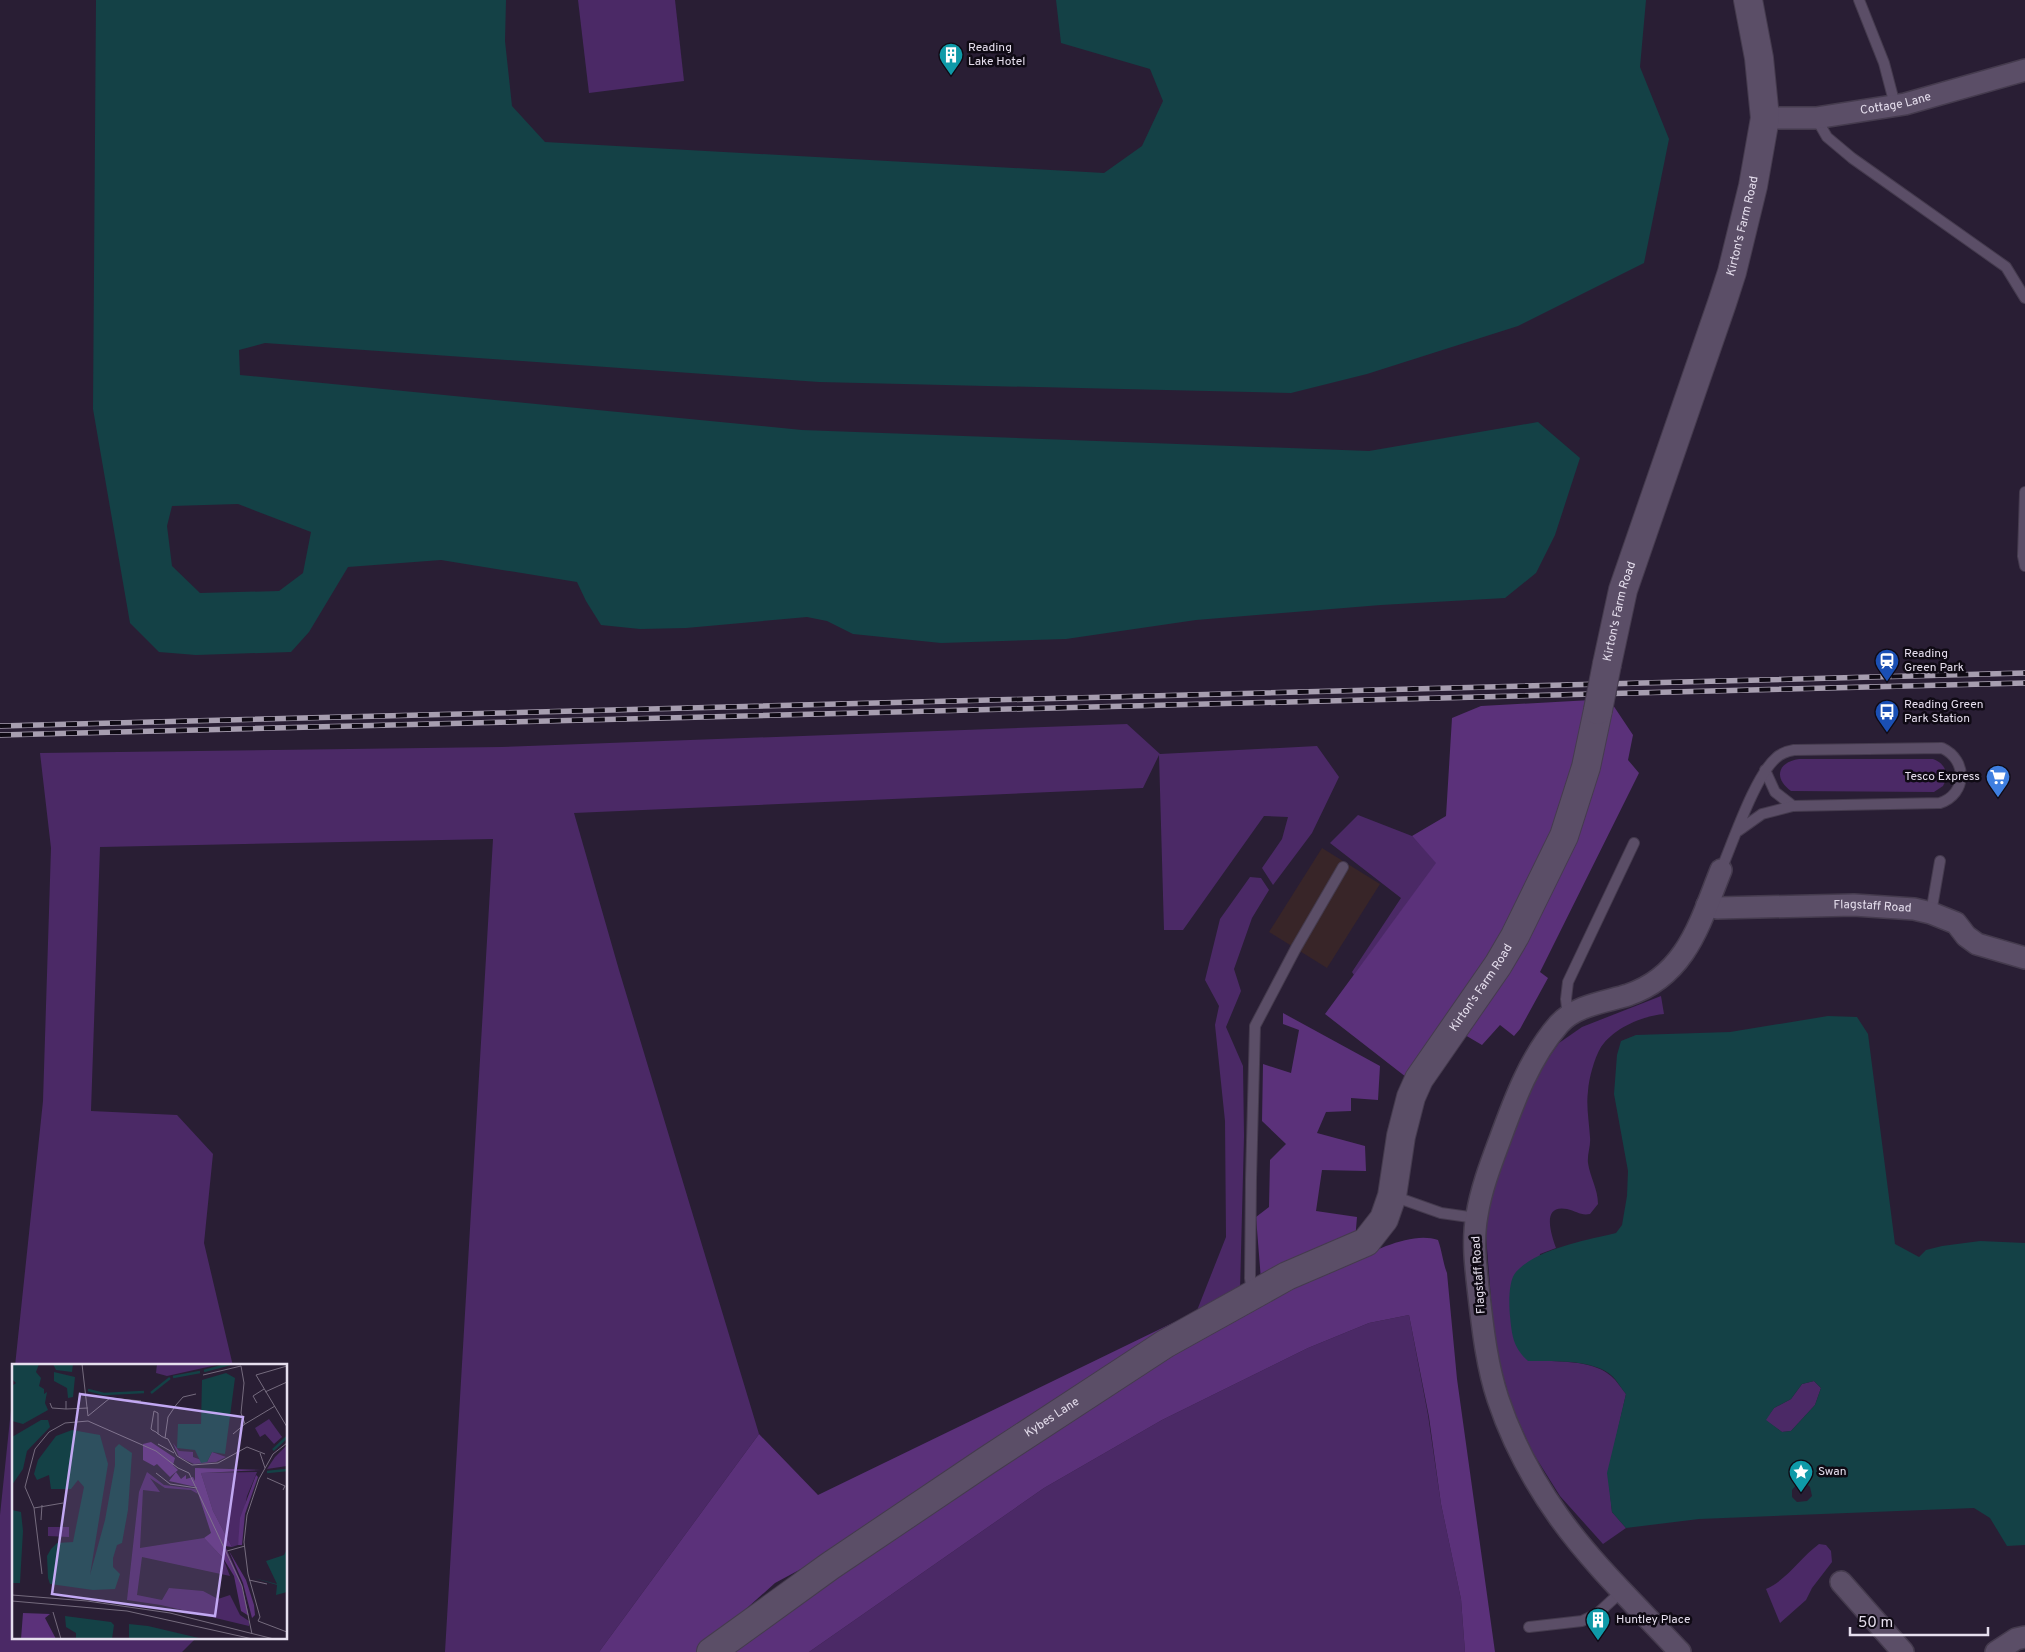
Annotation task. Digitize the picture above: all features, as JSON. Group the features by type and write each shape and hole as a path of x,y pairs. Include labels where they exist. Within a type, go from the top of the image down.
{"street":[{"name":"Kirton's Farm Road","path":"1392,1196 1401,1136 1411,1097 1419,1079 1498,965 1515,936 1564,836 1586,766 1622,590 1732,272 1753,186 1765,118 1759,58 1748,0"},
{"name":"Cottage Lane","path":"1765,118 1816,118 1895,105 1929,98 2025,70"},
{"name":"Flagstaff Road","path":"1680,1652 1583,1548 1535,1481 1498,1399 1482,1324 1476,1266 1476,1218 1482,1189 1506,1124 1537,1051 1561,1022 1586,1007 1645,988 1665,975 1683,956 1694,936 1721,870"},
{"name":"Flagstaff Road","path":"1707,905 1717,908 1854,905 1914,908 1956,923 1966,936 1977,944 2025,958"},
{"name":"Kybes Lane","path":"711,1652 830,1566 1164,1344 1287,1276 1366,1242 1384,1219 1392,1196"},
{"path":"1841,1582 1903,1652"},
{"path":"1996,1652 2006,1645 2025,1637"}],"lane":[{"path":"1859,0 1884,63 1895,105"},
{"path":"1816,118 1827,138 1852,158 2006,266 2025,298"},
{"path":"2025,492 2023,556 2025,566"},
{"path":"1721,870 1738,831 1765,770 1776,757 1785,752 1794,750 1942,748 1953,754 1961,773 1960,786 1956,794 1949,800 1940,803 1793,806 1762,814 1738,831"},
{"path":"1765,770 1775,792 1793,806"},
{"path":"1568,1018 1566,999 1568,982 1634,843"},
{"path":"1931,913 1940,862"},
{"path":"1252,1295 1250,1278 1251,1179 1255,1026 1296,948 1343,867"},
{"path":"1392,1196 1441,1213 1476,1218"},
{"path":"1529,1627 1582,1621 1596,1614 1622,1591"}],"shaded area":[{"path":"96,0 506,0 505,41 512,106 545,142 1104,173 1142,146 1163,101 1150,69 1061,43 1056,0 1646,0 1640,67 1669,139 1644,263 1518,326 1367,374 1291,393 819,382 265,343 239,350 240,375 802,430 1369,451 1538,422 1580,458 1555,535 1536,573 1505,598 1381,605 1196,620 1066,639 941,643 853,634 827,621 807,617 686,628 640,629 601,625 577,582 441,560 348,567 309,632 291,652 196,655 159,652 130,623 93,409","holes":["238,504 311,532 303,573 279,591 200,593 172,566 167,526 172,506"]},
{"path":"578,0 675,0 684,81 589,93"},
{"path":"1609,699 1633,735 1628,760 1639,773 1540,972 1548,978 1520,1029 1514,1036 1500,1025 1482,1045 1465,1035 1406,1077 1325,1014 1436,863 1412,836 1446,816 1452,718 1481,706"},
{"path":"1127,724 1160,754 1317,746 1339,777 1312,833 1273,885 1262,868 1282,839 1288,817 1264,816 1183,930 1164,930 1159,755 1143,788 574,813 619,970 759,1434 599,1652 445,1652 493,839 100,847 91,1111 177,1115 213,1154 204,1243 233,1364 15,1364 43,1101 51,848 40,753 501,747"},
{"path":"1799,759 1933,759 1941,764 1945,770 1946,777 1943,786 1934,792 1791,791 1782,781 1780,771 1786,763"},
{"path":"1358,815 1412,836 1437,863 1354,975 1352,972 1401,898 1330,843"},
{"path":"1322,848 1380,884 1327,968 1269,932"},
{"path":"1250,877 1261,878 1269,890 1252,918 1234,969 1241,991 1226,1027 1243,1066 1244,1136 1240,1291 1196,1313 1226,1237 1225,1121 1215,1025 1219,1006 1205,980 1220,919"},
{"path":"1661,996 1664,1014 1647,1017 1629,1024 1613,1034 1598,1052 1589,1080 1587,1108 1590,1140 1588,1160 1598,1204 1590,1214 1567,1209 1553,1211 1550,1222 1556,1248 1540,1254 1528,1361 1571,1362 1594,1366 1611,1376 1626,1394 1608,1473 1612,1512 1626,1528 1603,1544 1560,1496 1533,1453 1512,1407 1501,1368 1493,1324 1486,1236 1488,1211 1497,1175 1535,1077 1559,1043 1582,1027"},
{"path":"1283,1013 1380,1066 1378,1100 1351,1098 1351,1111 1326,1112 1317,1133 1365,1146 1366,1171 1322,1170 1316,1211 1357,1217 1351,1260 1406,1240 1428,1238 1438,1240 1447,1273 1457,1379 1495,1652 1465,1652 1461,1599 1441,1504 1429,1417 1409,1315 1369,1323 1308,1348 1162,1420 1044,1488 809,1652 722,1652 840,1548 775,1583 698,1652 599,1652 759,1434 818,1495 1261,1280 1256,1217 1269,1207 1270,1160 1286,1144 1262,1121 1263,1064 1291,1073 1299,1030 1283,1024"},
{"path":"1828,1016 1857,1017 1868,1034 1895,1244 1919,1257 1926,1250 1942,1246 1980,1241 2025,1243 2025,1545 2007,1546 1990,1518 1974,1508 1699,1519 1626,1528 1612,1512 1607,1473 1626,1394 1613,1377 1594,1366 1571,1362 1528,1361 1516,1346 1512,1330 1509,1300 1510,1287 1516,1272 1536,1257 1549,1251 1616,1233 1622,1225 1627,1196 1628,1171 1614,1094 1617,1055 1621,1041 1636,1035 1730,1032","holes":["1814,1381 1821,1388 1815,1405 1791,1431 1782,1432 1766,1420 1774,1408 1791,1399 1802,1384","1805,1482 1810,1487 1812,1496 1807,1501 1797,1502 1792,1497 1792,1490 1798,1483"]},
{"path":"1409,1315 1428,1415 1441,1504 1461,1599 1465,1652 809,1652 1044,1488 1162,1420 1308,1348 1369,1323"},
{"path":"1814,1381 1821,1388 1815,1405 1791,1431 1782,1432 1765,1420 1774,1408 1791,1399 1802,1384"},
{"path":"12,1400 12,1640 194,1640 182,1652 0,1652 0,1515"},
{"path":"1819,1544 1826,1545 1831,1551 1832,1562 1812,1588 1806,1600 1780,1623 1766,1589 1781,1580"}],"railway":[{"path":"0,726 2025,673"},
{"path":"0,735 2025,683"}],"place":[{"name":"Reading Lake Hotel","path":"951,76"},
{"name":"Reading Green Park","path":"1887,682"},
{"name":"Reading Green Park Station","path":"1887,733"},
{"name":"Tesco Express","path":"1998,798"},
{"name":"Swan","path":"1801,1493"},
{"name":"Huntley Place","path":"1598,1641"}]}
